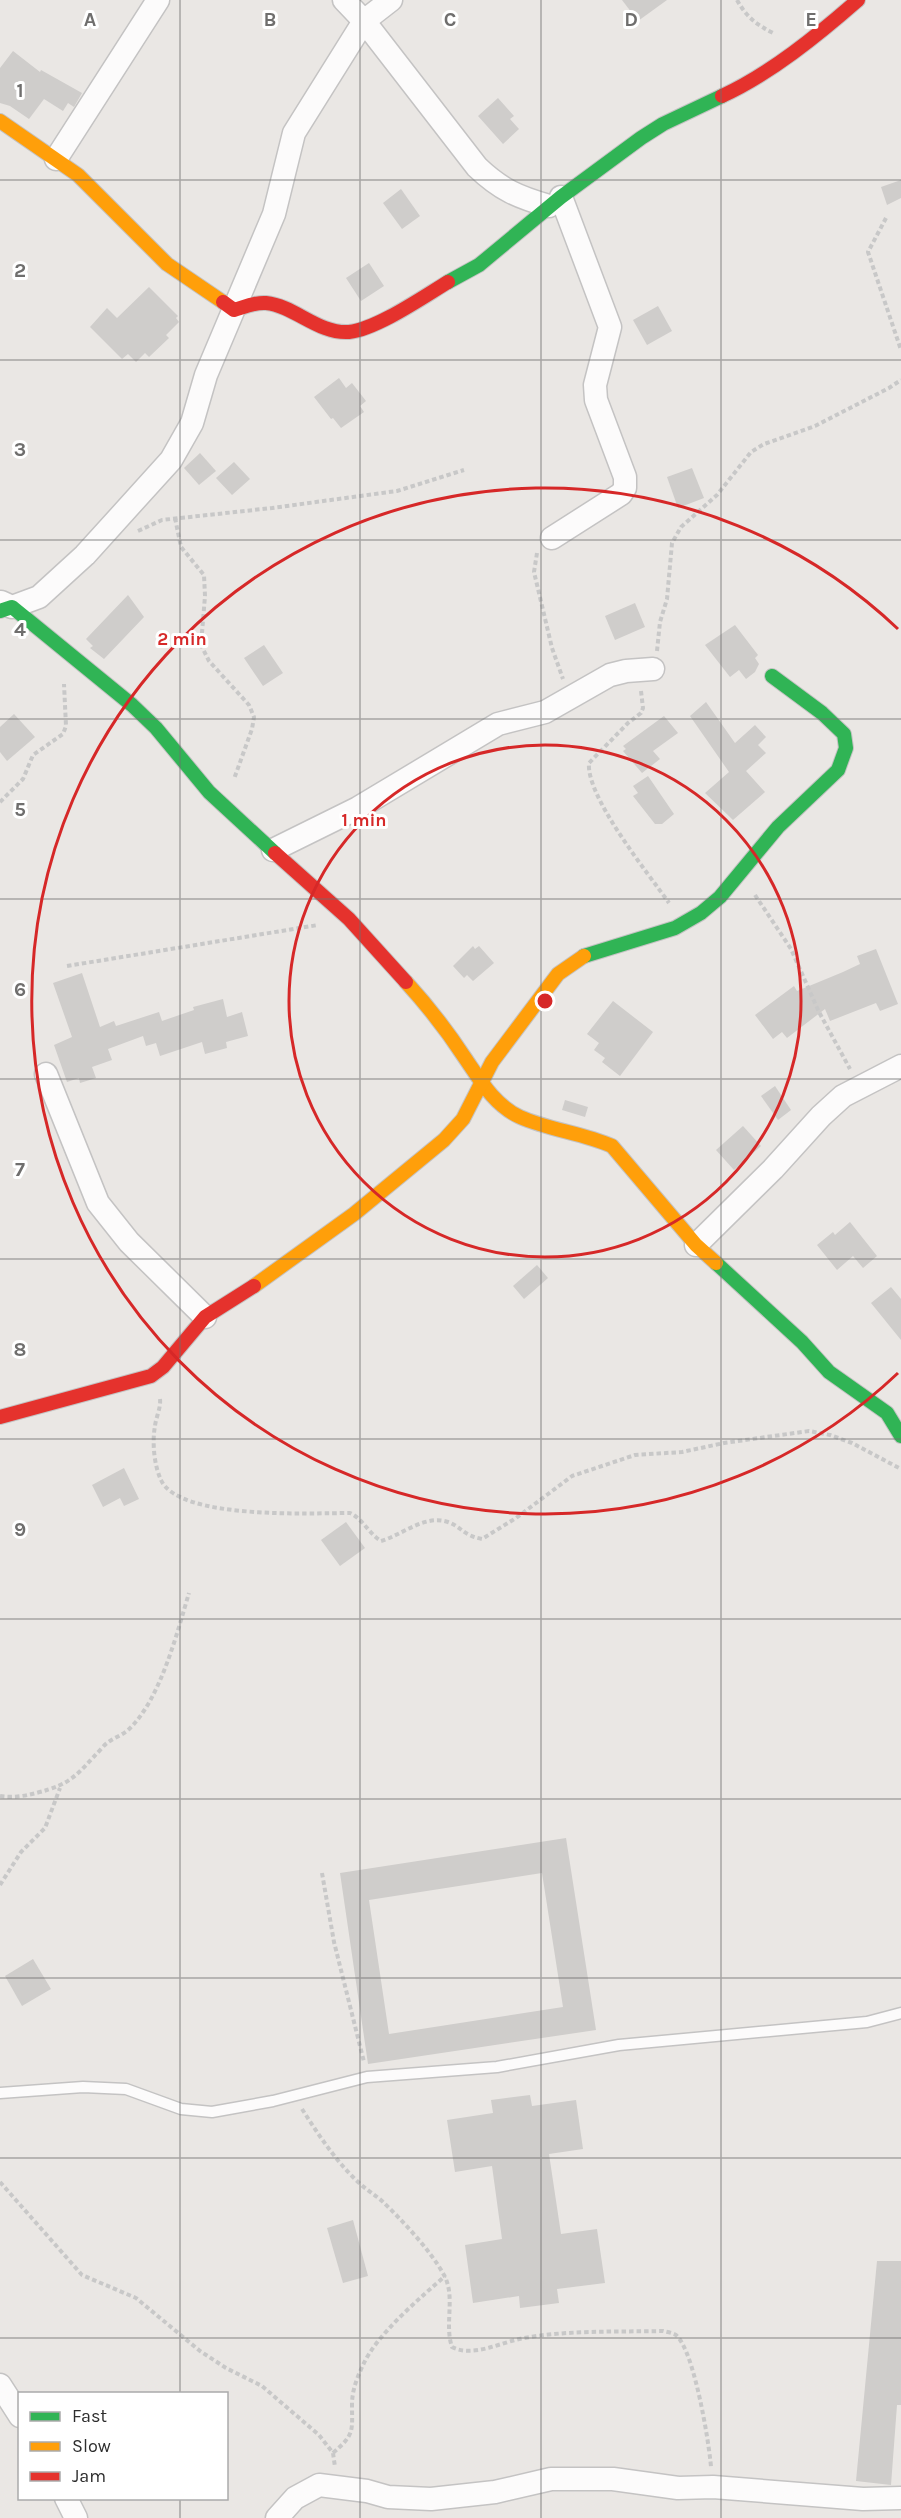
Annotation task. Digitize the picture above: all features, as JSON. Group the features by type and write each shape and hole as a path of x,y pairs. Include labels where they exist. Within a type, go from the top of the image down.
{"street":[{"path":"56,159 158,0"},
{"path":"344,0 364,21 477,167 496,184 515,196 555,202"},
{"path":"4,606 39,597 85,555 171,460 192,423 206,375 274,214 294,133 364,21 391,0"},
{"path":"234,310 256,303 273,304 344,334 357,332 373,325 479,265 555,202 641,138 663,124 738,89 799,48 858,0"},
{"path":"0,121 56,159 94,189 167,264 234,310"},
{"path":"552,538 621,494 625,488 625,477 596,400 595,385 610,327 555,202"},
{"path":"4,606 62,649 148,720 187,767 237,819 350,919 411,987 465,1057 481,1084 501,1104 520,1117 596,1139 612,1146 696,1245 802,1342 829,1372 886,1413 901,1436"},
{"path":"273,850 358,807 498,724 545,712 610,675 653,669"},
{"path":"0,1417 151,1376 163,1367 205,1317 278,1271 354,1214 444,1140 463,1119 492,1062 558,974 589,953 675,928 701,913 720,897 748,866 762,844 838,770 843,760 846,743 840,728 772,676"},
{"path":"696,1245 843,1096 864,1083 901,1066"},
{"path":"46,1074 98,1203 129,1242 205,1317"},
{"path":"0,2385 18,2413"},
{"path":"277,2518 295,2498 306,2490 319,2486 335,2486 388,2497 431,2499 495,2492 551,2479 613,2479 678,2488 713,2487 864,2499 901,2498"},
{"path":"849,2518 864,2499"},
{"path":"67,2500 76,2518"}],"lane":[{"path":"0,2093 83,2087 126,2089 181,2109 212,2112 293,2096 367,2077 497,2067 619,2045 867,2022 901,2013"}],"path":[{"path":"737,0 754,23 799,48"},
{"path":"886,218 868,252 901,350"},
{"path":"683,923 621,833 593,788 588,773 589,763 644,708 640,683 657,664 660,622 668,599 672,543 681,527 717,495 751,452 764,444 815,426 901,380"},
{"path":"133,533 162,519 272,508 397,491 464,470"},
{"path":"175,518 182,547 204,575 205,596 201,645 209,661 249,705 254,717 252,729 234,775 237,819"},
{"path":"552,538 538,551 534,572 547,617 552,648 570,697"},
{"path":"0,802 23,779 33,755 63,734 66,720 62,649"},
{"path":"748,866 747,881 750,888 791,948 819,1012 853,1074 864,1083"},
{"path":"67,966 350,919"},
{"path":"151,1376 160,1402 154,1428 154,1452 162,1482 180,1498 221,1509 270,1514 350,1513 358,1517 370,1534 381,1541 429,1520 448,1522 468,1536 482,1539 516,1518 572,1476 634,1455 682,1452 724,1443 809,1431 852,1443 901,1469"},
{"path":"0,1796 25,1796 60,1787 86,1767 108,1741 128,1730 156,1686 174,1643 189,1593"},
{"path":"0,1885 21,1852 45,1828 60,1787"},
{"path":"321,1873 334,1942 367,2077"},
{"path":"293,2096 327,2146 357,2182 402,2222 445,2276 449,2295 448,2335 452,2347 460,2351 474,2350 525,2338 584,2332 663,2331 675,2334 681,2343 696,2382 708,2434 713,2487"},
{"path":"0,2182 82,2275 136,2298 200,2351 226,2368 262,2386 319,2435 333,2453 335,2486"},
{"path":"333,2453 345,2443 354,2422 352,2405 355,2383 365,2361 412,2305 445,2276"}],"building":[{"path":"622,0 667,0 638,21"},
{"path":"13,51 40,72 41,70 82,93 74,107 68,103 63,111 44,99 29,119 10,106 0,103 0,68"},
{"path":"498,98 514,116 510,119 519,129 503,144 478,116"},
{"path":"901,180 901,198 887,205 881,187"},
{"path":"401,189 420,216 402,229 383,203"},
{"path":"369,263 384,286 361,301 346,278"},
{"path":"149,287 178,316 176,318 179,322 166,335 169,338 149,357 145,353 136,362 128,354 122,359 90,327 107,308 117,318"},
{"path":"658,306 672,331 647,345 633,320"},
{"path":"339,378 346,388 352,383 366,401 360,406 364,412 341,428 314,397"},
{"path":"200,453 216,471 199,485 184,468"},
{"path":"234,462 250,479 232,495 216,478"},
{"path":"692,468 704,498 678,508 667,477"},
{"path":"128,595 144,617 104,659 90,648 93,646 86,639"},
{"path":"635,603 645,627 615,640 605,616"},
{"path":"735,625 758,655 755,658 759,664 755,672 746,679 739,670 730,677 705,645"},
{"path":"264,645 283,673 263,686 244,658"},
{"path":"706,702 735,743 755,725 766,737 758,745 766,753 746,771 765,792 733,820 705,793 729,772 690,716"},
{"path":"14,714 35,737 7,761 0,752 0,727"},
{"path":"664,716 678,733 653,751 660,759 642,773 623,751 626,749 623,746"},
{"path":"648,776 674,814 662,824 655,824 633,796 638,793 633,786"},
{"path":"473,946 475,949 479,946 494,963 473,981 467,975 464,978 453,966"},
{"path":"876,949 898,1004 880,1011 876,1003 830,1021 825,1009 787,1038 782,1032 773,1039 755,1015 794,986 797,991 843,972 860,964 857,956"},
{"path":"82,973 100,1027 114,1021 116,1026 159,1012 162,1021 194,1010 193,1007 223,999 227,1017 242,1012 248,1036 226,1042 227,1048 205,1054 202,1042 160,1056 156,1043 146,1046 143,1036 108,1049 112,1060 92,1067 96,1078 80,1083 79,1078 67,1082 54,1045 72,1037 53,983"},
{"path":"613,1001 653,1032 620,1076 602,1062 605,1058 594,1050 599,1043 587,1034"},
{"path":"775,1086 791,1110 778,1120 761,1096"},
{"path":"565,1100 588,1107 585,1117 562,1110"},
{"path":"743,1126 761,1146 734,1170 716,1150"},
{"path":"850,1222 877,1256 863,1268 853,1256 837,1270 817,1245 833,1232 835,1235"},
{"path":"537,1265 548,1278 524,1299 513,1286"},
{"path":"891,1287 901,1299 901,1340 871,1303"},
{"path":"124,1468 139,1499 124,1506 120,1498 103,1507 92,1485"},
{"path":"346,1522 365,1548 340,1566 321,1540"},
{"path":"566,1838 596,2030 368,2064 340,1873","holes":["542,1873 563,2007 389,2034 369,1900"]},
{"path":"33,1959 51,1989 22,2006 5,1976"},
{"path":"530,2095 532,2106 576,2100 583,2149 549,2154 561,2234 597,2229 605,2283 557,2289 559,2303 520,2308 519,2296 473,2303 465,2245 502,2239 492,2166 455,2172 447,2120 493,2113 491,2100"},
{"path":"353,2220 368,2276 343,2283 327,2228"},
{"path":"877,2261 901,2261 901,2405 897,2405 891,2485 856,2481"}],"traffic: fast":[{"path":"448,282 479,265 561,197 641,138 663,124 722,96"},
{"path":"0,611 12,607 132,705 156,728 209,792 275,853"},
{"path":"584,956 675,928 701,913 720,897 778,827 838,770 846,748 844,734 822,713 772,676"},
{"path":"716,1263 802,1342 829,1372 887,1413 901,1436"}],"traffic: slow":[{"path":"0,121 78,175 167,264 223,302"},
{"path":"254,1286 354,1214 444,1140 463,1119 492,1062 558,974 584,956"},
{"path":"406,982 422,1000 495,1099 520,1117 612,1146 696,1245 716,1263"}],"traffic: jam":[{"path":"722,96 776,65 858,0"},
{"path":"223,302 234,310 258,303 277,305 327,329 349,332 386,319 448,282"},
{"path":"275,853 349,919 406,982"},
{"path":"0,1417 151,1376 163,1367 205,1317 254,1286"}]}
